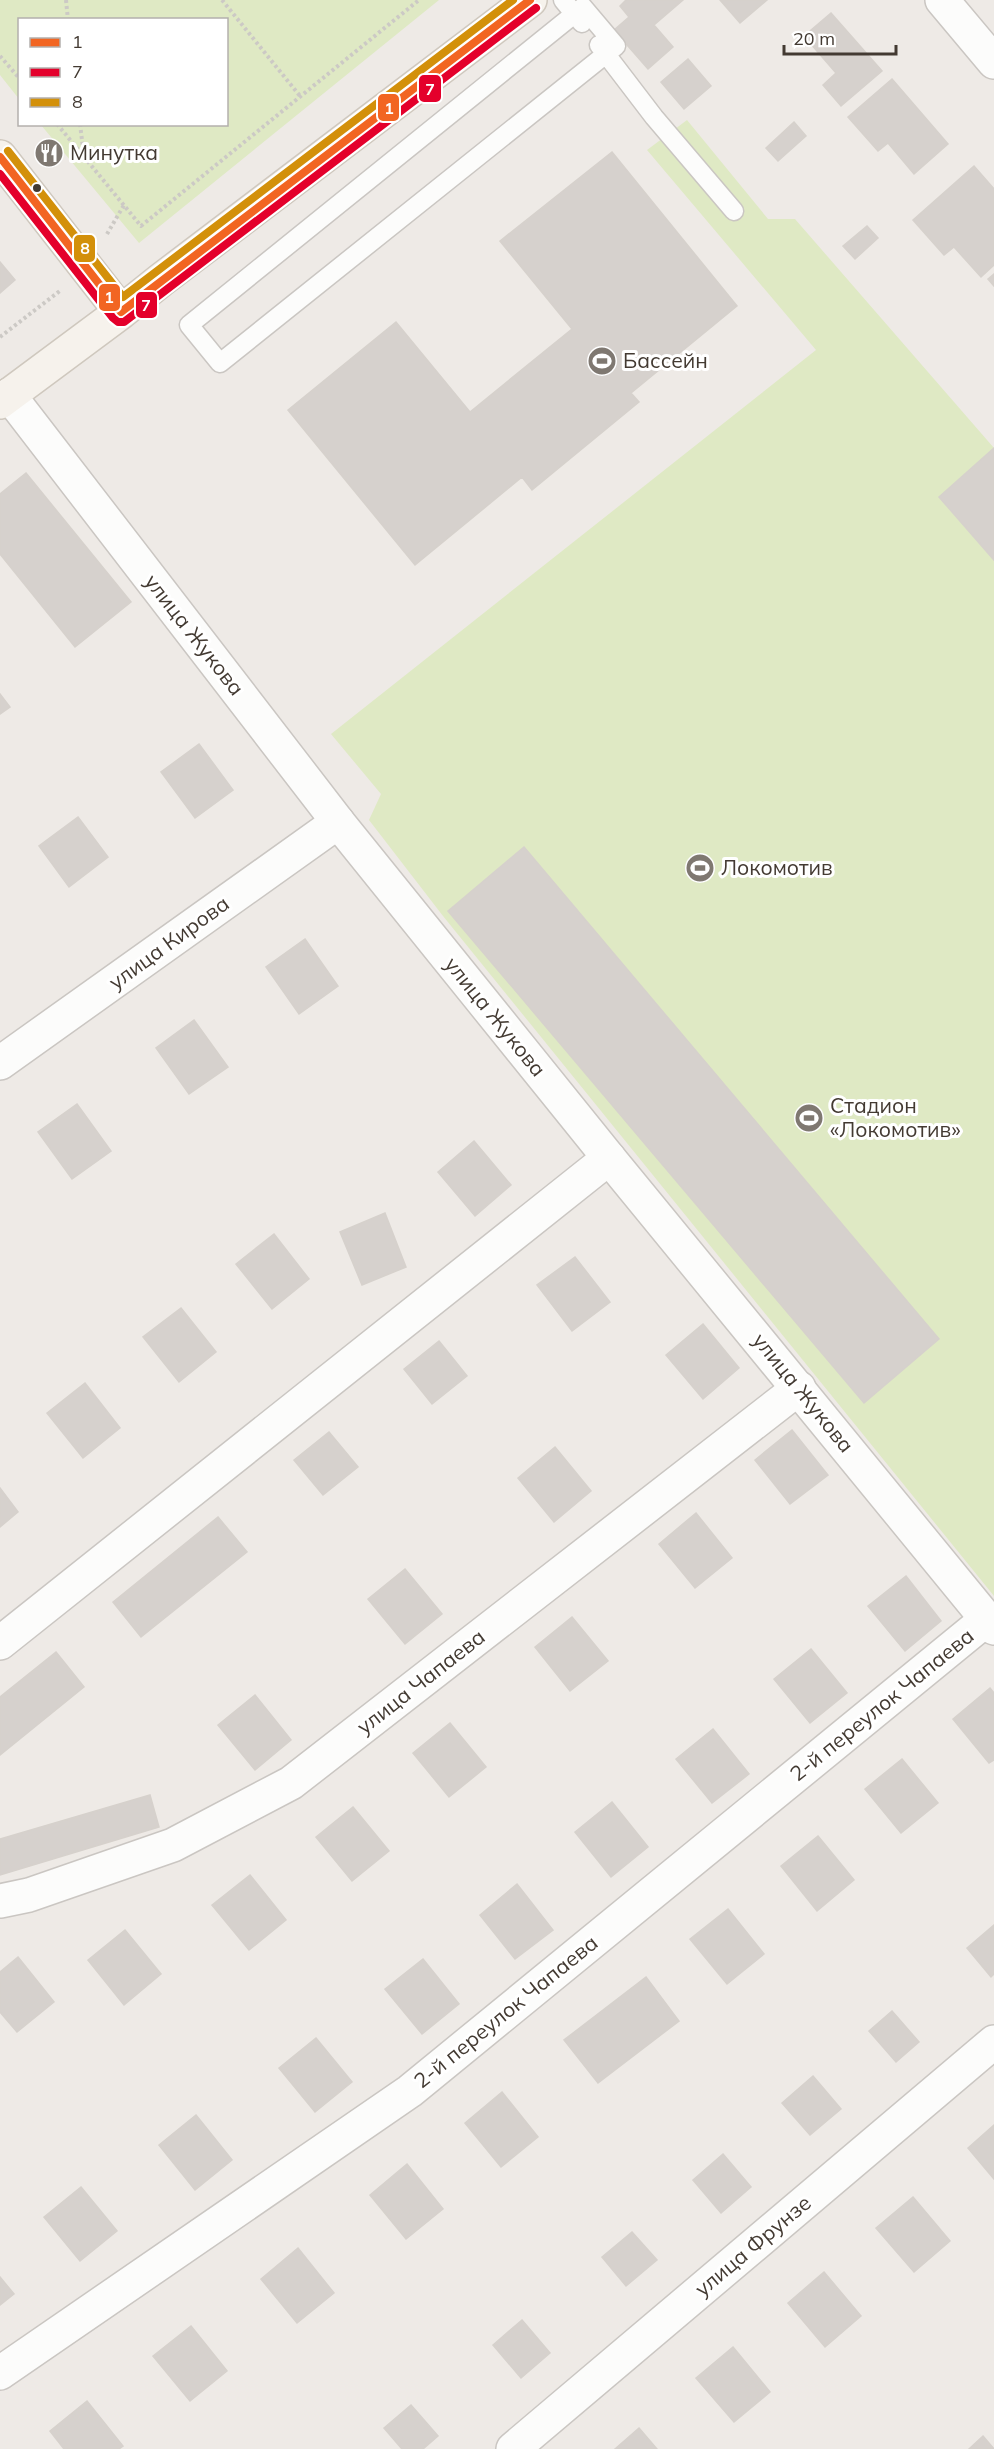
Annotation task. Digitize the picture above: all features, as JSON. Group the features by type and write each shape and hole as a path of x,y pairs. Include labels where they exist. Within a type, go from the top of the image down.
{"main road":[{"path":"4,399 122,312 530,0"},
{"path":"0,158 122,312"}],"street":[{"path":"942,0 994,62"},
{"name":"улица Жукова","path":"4,399 338,822 990,1624"},
{"name":"улица Кирова","path":"0,1063 338,822"},
{"path":"0,1642 609,1158"},
{"name":"улица Чапаева","path":"0,1901 29,1895 173,1845 291,1783 799,1388"},
{"name":"2-й переулок Чапаева","path":"0,2373 410,2091 990,1624"},
{"name":"улица Фрунзе","path":"513,2449 994,2043"}],"lane":[{"path":"569,7 583,7 616,46 604,53 220,363 189,325 569,7"},
{"path":"604,53 654,117 734,211"}],"path":[{"path":"66,0 68,18"},
{"path":"222,0 300,96"},
{"path":"59,126 141,226 419,0"},
{"path":"0,56 18,77"},
{"path":"80,126 84,157"}],"green space":[{"path":"0,0 439,0 139,243 42,126 228,126 228,18 18,18 18,98 0,75"},
{"name":"Локомотив","path":"687,120 768,219 795,219 994,448 994,1596 443,916 369,820 381,794 331,734 816,350 647,150"}],"building":[{"path":"626,0 683,0 654,25 673,47 648,69 614,30 629,17 620,6"},
{"path":"720,0 767,0 740,23"},
{"path":"831,13 882,71 841,106 823,85 836,73 804,36"},
{"path":"688,59 711,86 684,109 661,82"},
{"path":"892,79 948,144 914,174 888,143 878,151 848,117"},
{"path":"794,122 806,136 778,161 766,148"},
{"name":"Бассейн","path":"612,152 737,306 631,393 639,402 532,490 522,477 415,565 288,410 396,322 470,412 572,329 500,241"},
{"path":"974,166 994,189 994,265 981,277 954,247 944,255 913,220"},
{"path":"867,226 878,238 855,259 843,246"},
{"path":"0,262 15,280 0,293"},
{"path":"994,274 994,286 988,279"},
{"path":"994,448 994,560 939,497"},
{"path":"26,473 131,602 75,647 0,554 0,494"},
{"path":"0,694 10,707 0,714"},
{"path":"199,744 233,790 195,818 161,772"},
{"path":"78,817 108,857 69,887 39,846"},
{"path":"524,847 939,1339 864,1403 448,911"},
{"path":"305,939 338,986 299,1014 266,967"},
{"path":"194,1020 228,1067 189,1094 156,1048"},
{"path":"77,1104 111,1151 72,1179 38,1132"},
{"path":"474,1141 511,1185 475,1216 438,1172"},
{"path":"385,1213 406,1267 362,1285 340,1232"},
{"path":"274,1234 309,1279 272,1309 236,1264"},
{"path":"575,1257 610,1302 572,1331 537,1285"},
{"path":"181,1308 216,1352 179,1382 143,1337"},
{"path":"703,1324 739,1368 703,1399 666,1355"},
{"path":"439,1341 467,1376 432,1404 404,1369"},
{"path":"85,1383 120,1428 83,1458 47,1413"},
{"path":"792,1430 828,1475 790,1504 755,1460"},
{"path":"329,1432 358,1467 323,1495 294,1460"},
{"path":"555,1447 591,1491 554,1522 518,1478"},
{"path":"0,1488 18,1512 0,1527"},
{"path":"696,1513 732,1558 695,1588 659,1544"},
{"path":"218,1517 247,1552 141,1637 113,1602"},
{"path":"405,1569 442,1614 405,1644 368,1599"},
{"path":"906,1576 941,1621 905,1651 868,1606"},
{"path":"572,1617 608,1661 570,1691 535,1647"},
{"path":"811,1649 847,1693 810,1723 774,1679"},
{"path":"56,1652 84,1687 0,1755 0,1697"},
{"path":"990,1688 994,1693 994,1760 989,1763 953,1719"},
{"path":"255,1695 291,1740 255,1770 218,1725"},
{"path":"450,1723 486,1767 449,1797 413,1753"},
{"path":"713,1729 749,1774 712,1803 676,1759"},
{"path":"902,1759 938,1803 901,1833 865,1789"},
{"path":"150,1795 159,1827 0,1875 0,1839"},
{"path":"612,1802 648,1847 611,1877 575,1832"},
{"path":"353,1807 389,1851 352,1881 316,1837"},
{"path":"818,1836 854,1880 817,1911 781,1866"},
{"path":"250,1875 286,1920 249,1950 212,1905"},
{"path":"517,1884 553,1930 515,1959 480,1915"},
{"path":"728,1909 764,1954 727,1984 690,1939"},
{"path":"994,1925 994,1974 991,1977 967,1948"},
{"path":"125,1930 161,1974 124,2005 88,1960"},
{"path":"18,1957 54,2002 17,2032 0,2012 0,1972"},
{"path":"423,1959 459,2004 422,2034 385,1989"},
{"path":"646,1977 679,2021 598,2083 564,2040"},
{"path":"892,2011 919,2042 896,2062 869,2031"},
{"path":"316,2038 352,2082 315,2112 279,2068"},
{"path":"813,2076 841,2109 810,2135 782,2103"},
{"path":"502,2092 538,2137 501,2167 465,2123"},
{"path":"196,2115 232,2160 195,2190 159,2145"},
{"path":"994,2125 994,2179 968,2148"},
{"path":"723,2154 751,2187 721,2213 693,2180"},
{"path":"407,2164 443,2209 406,2239 370,2195"},
{"path":"81,2187 117,2231 80,2261 44,2217"},
{"path":"913,2197 950,2241 914,2272 876,2228"},
{"path":"632,2232 657,2260 626,2286 602,2257"},
{"path":"298,2248 334,2293 297,2323 261,2279"},
{"path":"824,2272 861,2316 825,2347 788,2303"},
{"path":"0,2277 14,2294 0,2305"},
{"path":"522,2320 550,2353 521,2378 493,2345"},
{"path":"191,2326 227,2371 190,2401 153,2356"},
{"path":"733,2347 770,2392 734,2422 696,2378"},
{"path":"87,2401 123,2446 119,2449 64,2449 50,2431"},
{"path":"411,2405 438,2436 423,2449 402,2449 384,2428"},
{"path":"639,2428 657,2449 615,2449"},
{"path":"983,2436 994,2449 969,2449"}],"transit line":[{"name":"8","path":"8,151 123,297 513,0"},
{"name":"1","path":"0,157 121,312 530,0"},
{"name":"7","path":"0,174 113,318 118,322 124,322 536,8"}],"place":[{"name":"Минутка","path":"49,153"},
{"name":"Бассейн","path":"602,361"},
{"name":"Локомотив","path":"700,868"},
{"name":"Стадион «Локомотив»","path":"809,1118"}]}
